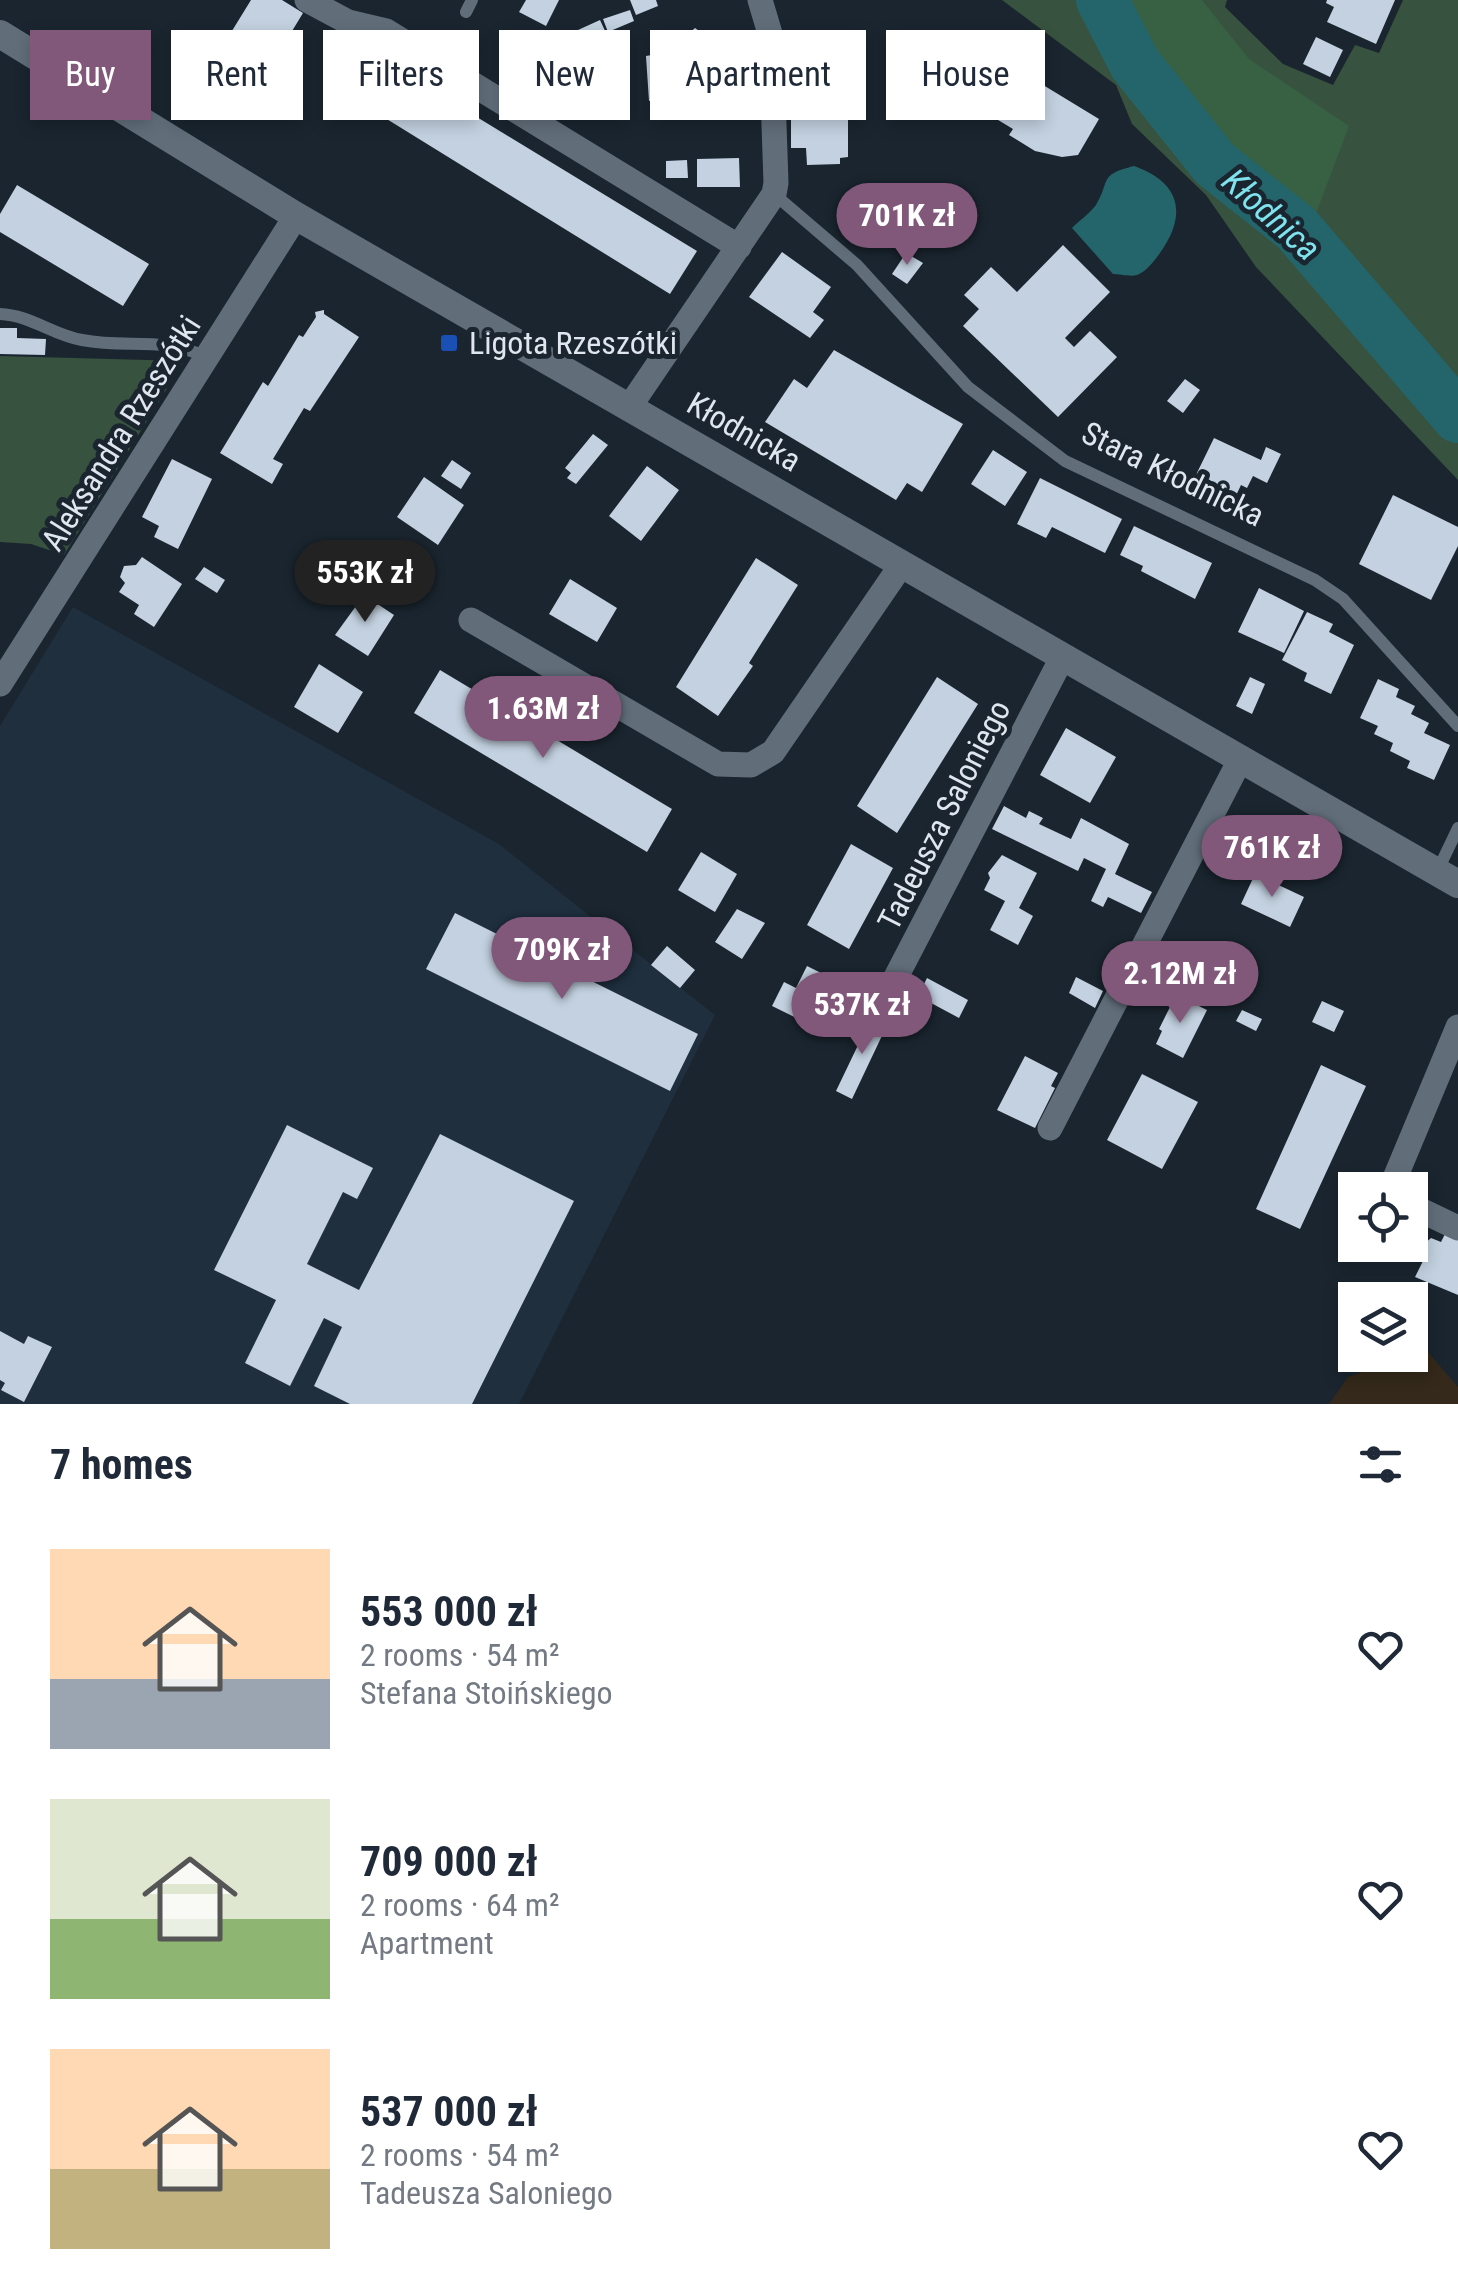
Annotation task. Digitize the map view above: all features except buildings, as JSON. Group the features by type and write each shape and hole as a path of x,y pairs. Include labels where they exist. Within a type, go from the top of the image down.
{"street":[{"path":"308,0 348,22 386,30 739,247"},
{"path":"630,406 774,194 770,37 760,0"},
{"name":"Kłodnicka","path":"0,34 296,216 1448,878"},
{"name":"Aleksandra Rzeszótki","path":"0,684 296,216"},
{"path":"471,620 718,764 751,765 774,752 902,564"},
{"name":"Tadeusza Saloniego","path":"882,1004 1063,656"},
{"path":"1050,1128 1242,758"},
{"path":"1398,1172 1458,1028"},
{"path":"1428,1213 1458,1228"}],"lane":[{"name":"Stara Kłodnicka","path":"774,194 857,264 968,388 1065,461 1205,525 1343,598 1458,726"},
{"path":"0,314 18,315 83,341 181,346 207,357"},
{"path":"1448,878 1458,828"}],"shaded area":[{"path":"1002,0 1227,0 1225,7 1283,64 1333,85 1355,45 1379,53 1403,0 1458,0 1458,480 1256,267 1206,195 1132,124 1116,85"},
{"path":"1086,0 1202,0 1249,59 1349,126 1314,219 1225,149"},
{"path":"1134,166 1170,190 1175,201 1174,225 1160,253 1144,271 1134,276 1113,274 1072,228 1096,205 1110,176"},
{"path":"0,356 184,361 64,555 31,544 0,542"},
{"path":"73,607 499,844 715,1015 519,1404 0,1404 0,726"},
{"path":"1428,1352 1458,1387 1458,1404 1329,1404 1348,1377 1362,1372 1428,1372"}],"waterway":[{"name":"Kłodnica","path":"1102,0 1135,64 1215,164 1296,228 1458,417"}],"place":[{"name":"Ligota Rzeszótki","path":"449,343"}]}
